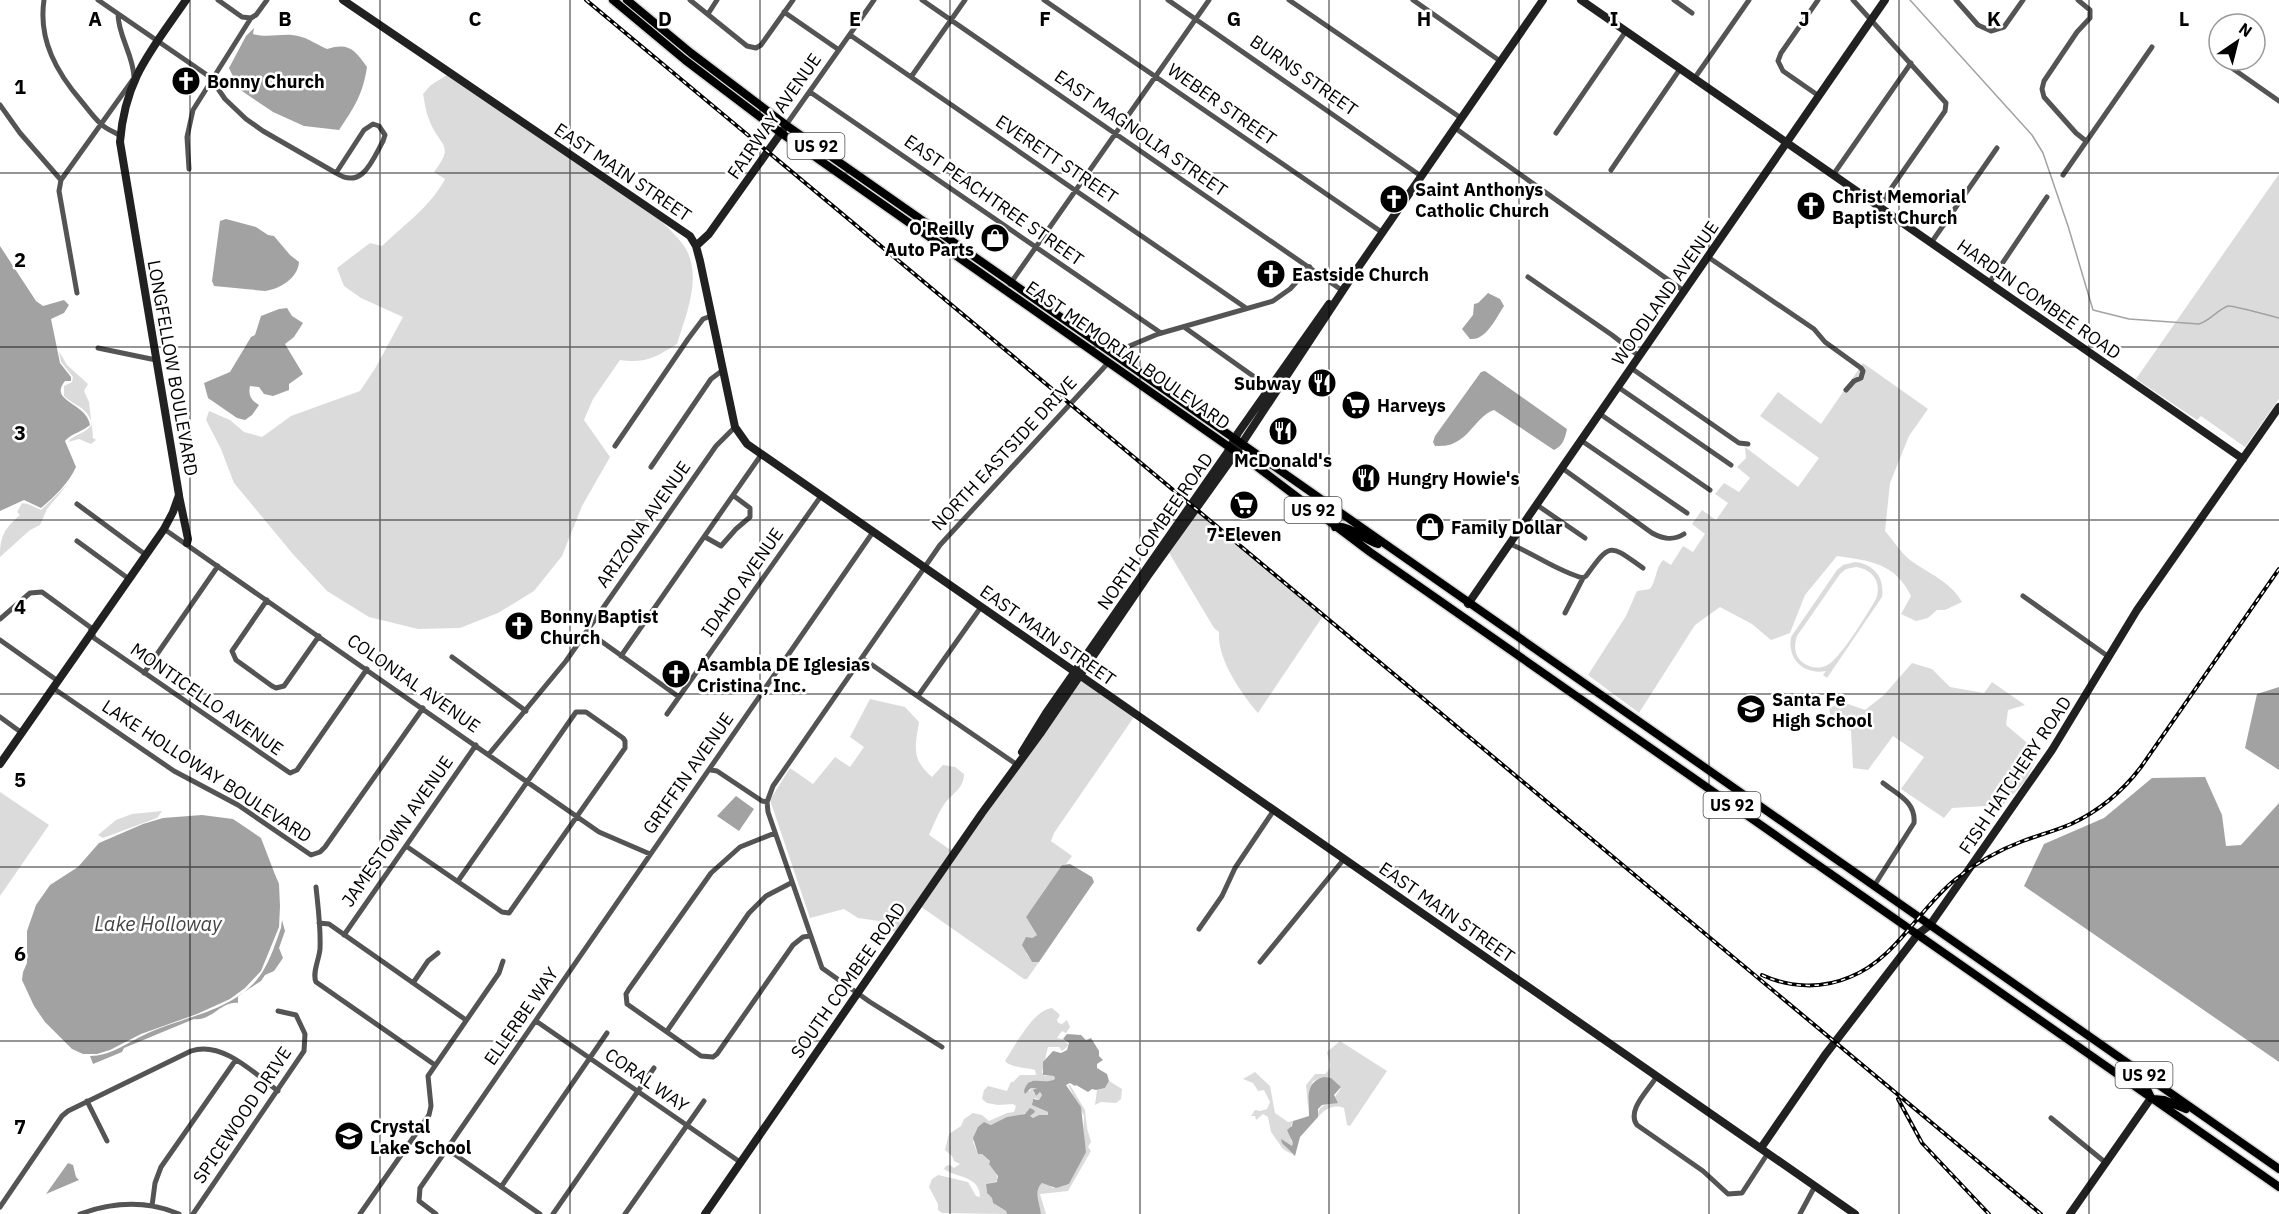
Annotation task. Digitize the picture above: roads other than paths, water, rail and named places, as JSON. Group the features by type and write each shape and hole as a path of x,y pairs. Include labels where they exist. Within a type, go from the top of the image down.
{"main road":[{"name":"LONGFELLOW BOULEVARD","path":"0,764 164,528 174,512 179,495 126,185 121,136 125,107 134,78 186,0"},
{"name":"EAST MAIN STREET","path":"343,0 355,3 690,236 696,246 735,427 747,444 1855,1214"},
{"name":"US 92","path":"613,0 784,129 1009,286"},
{"name":"US 92","path":"627,0 688,57"},
{"name":"NORTH COMBEE ROAD","path":"1238,441 1543,0"},
{"name":"HARDIN COMBEE ROAD","path":"1581,0 2243,459"},
{"name":"WOODLAND AVENUE","path":"1468,604 1885,0"},
{"name":"FAIRWAY AVENUE","path":"696,246 709,234 784,129"},
{"name":"EAST MEMORIAL BOULEVARD","path":"1009,286 1066,332 1106,354 1238,441"},
{"name":"EAST MEMORIAL BOULEVARD","path":"1009,286 1112,358 1233,450"},
{"name":"NORTH COMBEE ROAD","path":"1078,674 1233,450 1270,388 1334,298 1343,291"},
{"name":"FISH HATCHERY ROAD","path":"1764,1151 1825,1055 1918,934 1930,925 2052,750 2137,610 2279,407"},
{"name":"US 92","path":"1238,441 2279,1169"},
{"name":"US 92","path":"1233,450 1335,527 2279,1187"},
{"path":"179,495 186,525 187,543"},
{"path":"1335,527 1345,526 1366,540 1388,547"},
{"path":"1420,586 1450,600 1468,604 1470,614 1491,636"},
{"name":"SOUTH COMBEE ROAD","path":"705,1214 1016,764 1030,748 1078,674"},
{"path":"1639,723 1647,733 1648,746 1672,746 1672,755 1677,766"},
{"path":"2015,1002 2022,991"},
{"path":"2102,1046 2142,1082 2151,1098"},
{"path":"2151,1098 2164,1100 2205,1118"},
{"path":"2070,1214 2151,1098"}],"street":[{"path":"44,0 46,41 55,66 64,81 101,124 121,136"},
{"path":"98,0 210,77 236,110 254,125 336,173 346,178 352,180 360,177 377,153 385,135 379,126 373,124 368,126 336,173"},
{"path":"218,0 242,17 251,18"},
{"path":"189,168 187,137 196,102 251,18 267,0"},
{"path":"690,0 747,46 756,48 761,45 793,0"},
{"path":"708,14 717,0"},
{"name":"FAIRWAY AVENUE","path":"784,129 874,0"},
{"name":"EAST MAGNOLIA STREET","path":"922,0 1343,291"},
{"path":"911,77 965,0"},
{"name":"WEBER STREET","path":"1044,0 1383,233"},
{"name":"BURNS STREET","path":"1168,0 1421,176"},
{"path":"1009,286 1209,0"},
{"path":"1289,0 1461,118"},
{"path":"1413,0 1500,61"},
{"path":"1674,0 1692,13"},
{"path":"1694,79 1749,0"},
{"path":"1818,0 1781,52 1778,61 1783,71 1819,96"},
{"path":"1853,0 1943,97 1946,106 1945,111 1879,206"},
{"path":"1956,0 1978,25 1990,31 2004,27 2023,0"},
{"path":"2078,0 2090,10 2090,18 2077,32 2044,81 2042,89 2044,97 2086,141"},
{"path":"784,12 839,50"},
{"path":"77,293 59,191 61,180 134,78 134,68 118,22 118,14"},
{"path":"1556,133 1626,32"},
{"name":"EVERETT STREET","path":"849,35 1246,308"},
{"path":"2063,175 2152,47"},
{"path":"1833,175 1911,63"},
{"path":"1611,170 1680,69"},
{"path":"2238,72 2279,101"},
{"name":"EAST PEACHTREE STREET","path":"810,92 1161,333"},
{"path":"0,105 20,134 61,180"},
{"path":"1455,128 1684,291"},
{"path":"1931,243 1998,148"},
{"path":"1989,283 2047,197"},
{"path":"1708,257 1814,329 1825,342 1861,368 1863,371 1861,378 1854,381 1846,390"},
{"name":"NORTH EASTSIDE DRIVE","path":"767,802 773,786 940,545 1112,358 1127,347 1161,333 1273,301 1299,281 1310,267"},
{"path":"1528,277 1639,356"},
{"path":"615,446 688,339 703,319 711,316"},
{"path":"1184,327 1270,388"},
{"path":"98,348 156,360"},
{"path":"1631,368 1739,443 1748,444"},
{"path":"651,467 711,379 723,370"},
{"path":"1618,387 1731,465"},
{"path":"1600,414 1710,490"},
{"name":"ARIZONA AVENUE","path":"489,754 554,677 716,446 735,427"},
{"path":"1581,441 1687,513"},
{"path":"621,656 761,455"},
{"path":"1562,468 1652,533 1662,538 1672,539 1684,534"},
{"path":"705,537 721,546 750,517 750,508 734,496"},
{"name":"IDAHO AVENUE","path":"667,714 821,496"},
{"path":"77,504 146,555"},
{"path":"1537,505 1585,538"},
{"name":"COLONIAL AVENUE","path":"164,528 605,835 650,854"},
{"name":"GRIFFIN AVENUE","path":"650,854 711,770 719,755 873,532"},
{"path":"77,541 129,579"},
{"path":"1510,544 1569,574 1583,578"},
{"path":"1565,613 1583,578 1605,551 1609,549 1618,551 1643,568"},
{"path":"144,673 218,566"},
{"name":"MONTICELLO AVENUE","path":"0,619 30,593 42,592 90,627 94,638 291,773 297,770 367,669"},
{"path":"2023,596 2109,657"},
{"path":"267,600 232,651 236,660 272,686 276,688 284,686 319,636"},
{"path":"918,696 981,607"},
{"path":"586,632 679,698"},
{"name":"LAKE HOLLOWAY BOULEVARD","path":"0,640 55,684 174,772 238,806 306,853 316,855 423,708"},
{"path":"452,657 526,711"},
{"path":"862,658 1016,764"},
{"path":"406,846 506,914 511,911 622,752 626,745 623,738 583,711 576,712 458,881"},
{"path":"0,717 22,733"},
{"name":"JAMESTOWN AVENUE","path":"344,935 476,745"},
{"path":"711,770 717,771 767,802 775,832 822,968 942,1047"},
{"path":"1874,886 1914,823 1915,814 1910,804 1883,783"},
{"path":"1199,929 1222,896 1235,868 1274,810"},
{"path":"775,832 740,847 711,873 629,989 626,999 630,1006 701,1056 710,1058 717,1054 793,945 803,937 810,936"},
{"name":"ELLERBE WAY","path":"436,1214 422,1204 418,1196 420,1188 650,854"},
{"path":"1260,962 1344,859"},
{"path":"667,1031 748,913 766,896 792,883"},
{"path":"316,887 320,950 314,979 319,985 435,1065"},
{"path":"319,922 329,924 466,1020"},
{"path":"413,983 428,961 438,953"},
{"path":"360,1214 429,1115 431,1106 428,1076 499,973 502,961"},
{"name":"SPICEWOOD DRIVE","path":"194,1214 303,1055 306,1043 305,1034 296,1016 278,1011"},
{"name":"CORAL WAY","path":"536,1021 740,1162"},
{"path":"305,1034 314,1033"},
{"path":"501,1186 607,1033"},
{"path":"0,1207 62,1116 75,1106 197,1049 220,1051 278,1090"},
{"path":"152,1206 154,1183 161,1167 236,1060"},
{"path":"553,1214 654,1068"},
{"path":"1657,1076 1634,1110 1634,1121 1704,1171 1728,1194 1742,1193 1764,1151"},
{"path":"87,1101 107,1141"},
{"path":"625,1214 704,1101"},
{"path":"2051,1118 2106,1163"},
{"path":"447,1149 540,1214"},
{"path":"1800,1214 1815,1186"},
{"path":"80,1214 118,1204 152,1206 178,1214"}],"water":[{"path":"254,28 253,34 297,36 327,49 346,47 359,56 367,67 363,85 353,108 339,130 304,126 273,112 239,89 229,68 246,36"},
{"path":"226,219 256,227 274,236 299,262 292,278 276,288 265,291 214,286 212,281 220,221"},
{"path":"0,246 36,301 43,306 64,300 69,305 64,313 51,319 60,363 71,377 71,381 65,381 61,394 82,411 90,425 65,441 76,467 65,484 41,508 24,500 0,511"},
{"path":"1488,293 1500,299 1504,306 1486,333 1476,339 1470,339 1462,329 1473,315 1474,304"},
{"path":"287,308 292,316 303,323 294,337 285,344 303,374 289,384 289,390 273,396 264,394 259,387 250,386 251,397 259,405 245,420 237,418 208,398 204,383 230,372 251,337 255,335 261,316"},
{"path":"1485,371 1567,429 1562,444 1554,450 1494,410 1483,417 1460,440 1450,445 1435,446 1433,442 1435,436 1481,372"},
{"path":"2279,687 2279,770 2245,748 2257,694"},
{"path":"2205,777 2222,815 2226,846 2241,845 2279,803 2279,1062 2024,886 2044,844 2104,818 2152,778"},
{"path":"736,796 754,809 739,831 717,816"},
{"name":"Lake Holloway","path":"202,815 233,819 261,838 279,884 279,927 261,971 245,988 230,999 197,1014 141,1034 110,1050 97,1054 83,1054 72,1049 45,1022 34,1006 22,980 27,963 27,931 36,905 50,885 78,867 99,843 163,818"},
{"path":"1070,864 1092,877 1094,882 1039,962 1032,962 1022,945 1026,937 1032,938 1037,935 1026,917 1062,865"},
{"path":"282,920 285,931 279,948 283,958 274,971 265,975 261,981 241,994 252,985 266,966"},
{"path":"238,996 238,1003 226,1005 206,1017 194,1019 124,1048 122,1052 93,1064 90,1056 111,1052 157,1029 208,1011"},
{"path":"1067,1034 1081,1035 1086,1040 1091,1038 1103,1060 1097,1064 1097,1068 1107,1074 1109,1081 1105,1088 1092,1089 1088,1092 1070,1083 1066,1085 1081,1107 1086,1152 1069,1184 1056,1188 1042,1183 1039,1186 1037,1194 1041,1214 1007,1214 993,1203 987,1193 986,1184 997,1182 998,1176 989,1164 990,1161 982,1154 978,1154 973,1138 978,1127 984,1122 991,1125 1007,1117 1025,1114 1030,1108 1035,1112 1030,1116 1033,1118 1048,1115 1048,1112 1032,1105 1033,1099 1039,1100 1042,1095 1040,1092 1036,1096 1033,1090 1037,1088 1031,1088 1025,1094 1024,1091 1026,1086 1033,1081 1055,1079 1054,1076 1043,1075 1043,1062 1053,1051 1061,1053 1067,1050 1069,1043 1063,1039"},
{"path":"1331,1078 1341,1087 1334,1095 1338,1103 1322,1105 1318,1109 1318,1117 1300,1137 1295,1156 1281,1139 1292,1146 1293,1143 1287,1130 1292,1126 1293,1121 1309,1116 1310,1087 1318,1079"},
{"path":"68,1163 73,1165 79,1180 46,1194"}],"waterway":[{"path":"1910,0 2032,135 2043,153 2093,310 2129,319 2199,324 2228,306 2279,318"}],"railway":[{"path":"586,0 2041,1214"},
{"path":"1762,975 1795,985 1817,985 1839,981 1866,969 1894,946 1930,904 1956,879 1988,857 2071,824 2109,800 2141,767 2279,569"},
{"path":"1898,1099 1922,1143 1989,1214"}],"place":[{"name":"Bonny Church","path":"186,81"},
{"name":"Saint Anthonys Catholic Church","path":"1394,199"},
{"name":"Christ Memorial Baptist Church","path":"1811,206"},
{"name":"O'Reilly Auto Parts","path":"995,238"},
{"name":"Eastside Church","path":"1271,274"},
{"name":"Subway","path":"1322,383"},
{"name":"Harveys","path":"1356,405"},
{"name":"McDonald's","path":"1283,431"},
{"name":"Hungry Howie's","path":"1366,478"},
{"name":"7-Eleven","path":"1244,505"},
{"name":"Family Dollar","path":"1430,527"},
{"name":"Bonny Baptist Church","path":"519,626"},
{"name":"Asambla DE Iglesias Cristina, Inc.","path":"676,674"},
{"name":"Santa Fe High School","path":"1751,709"},
{"name":"Crystal Lake School","path":"349,1136"}]}
